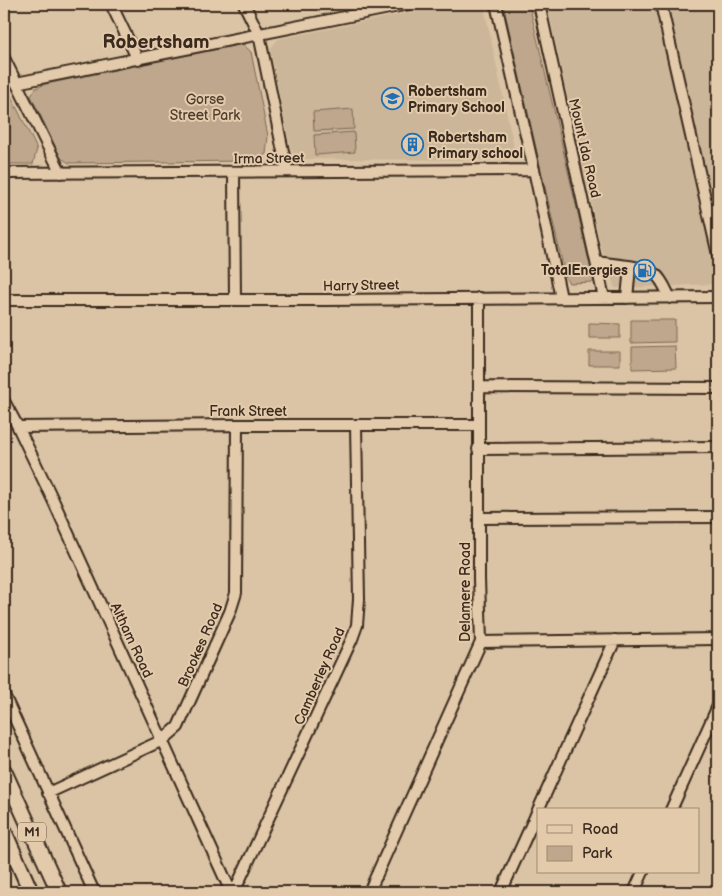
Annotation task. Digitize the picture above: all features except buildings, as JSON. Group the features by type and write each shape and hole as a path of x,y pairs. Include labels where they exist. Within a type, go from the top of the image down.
{"highway":[{"name":"M1","path":"4,771 59,892"},
{"name":"M1","path":"4,830 31,892"}],"street":[{"path":"111,4 138,60"},
{"path":"244,4 259,34 287,171"},
{"path":"16,83 138,60 376,7 409,4"},
{"path":"496,4 561,298"},
{"name":"Mount Ida Road","path":"539,4 604,298"},
{"path":"661,4 718,255"},
{"path":"4,58 61,173"},
{"name":"Irma Street","path":"4,173 534,170"},
{"path":"234,173 235,299"},
{"path":"596,262 653,272 660,279 670,298"},
{"path":"628,298 630,267"},
{"name":"Harry Street","path":"4,300 718,297"},
{"name":"Delamere Road","path":"368,892 481,642 478,449 479,298"},
{"path":"479,387 718,388"},
{"name":"Altham Road","path":"4,401 18,427 232,892"},
{"name":"Brookes Road","path":"48,793 163,740 178,727 234,602 236,593 238,538 237,425"},
{"name":"Camberley Road","path":"232,892 335,677 352,639 356,625 359,599 356,425"},
{"name":"Frank Street","path":"18,427 478,425"},
{"path":"478,449 718,447"},
{"path":"479,518 718,517"},
{"path":"539,808 615,640"},
{"path":"481,642 718,640"},
{"path":"4,695 94,892"},
{"path":"672,808 718,706"},
{"path":"501,892 537,812"},
{"path":"634,892 642,874"}],"shaded area":[{"name":"Robertsham Primary School","path":"452,4 480,4 484,7 515,152 509,160 301,159 295,155 291,150 270,49 278,39"},
{"path":"547,4 718,4 718,284 615,288 601,247"}],"green space":[{"path":"503,4 529,4 594,282 569,283 566,279"},
{"name":"Gorse Street Park","path":"243,44 251,52 268,136 266,154 249,161 69,163 61,158 31,96 36,88 46,84"},
{"path":"4,82 37,149 33,164 4,164"},
{"path":"353,109 354,129 314,131 313,112"},
{"path":"354,132 355,152 315,155 314,135"},
{"path":"631,320 675,320 675,342 631,343"},
{"path":"589,323 620,324 620,338 589,338"},
{"path":"675,346 676,368 632,369 632,347"},
{"path":"589,351 620,351 620,365 589,365"}],"place":[{"name":"Robertsham Primary School","path":"392,99"},
{"name":"Robertsham Primary school","path":"412,145"},
{"name":"TotalEnergies","path":"644,270"}],"district":[{"name":"Robertsham","path":"156,41"}]}
